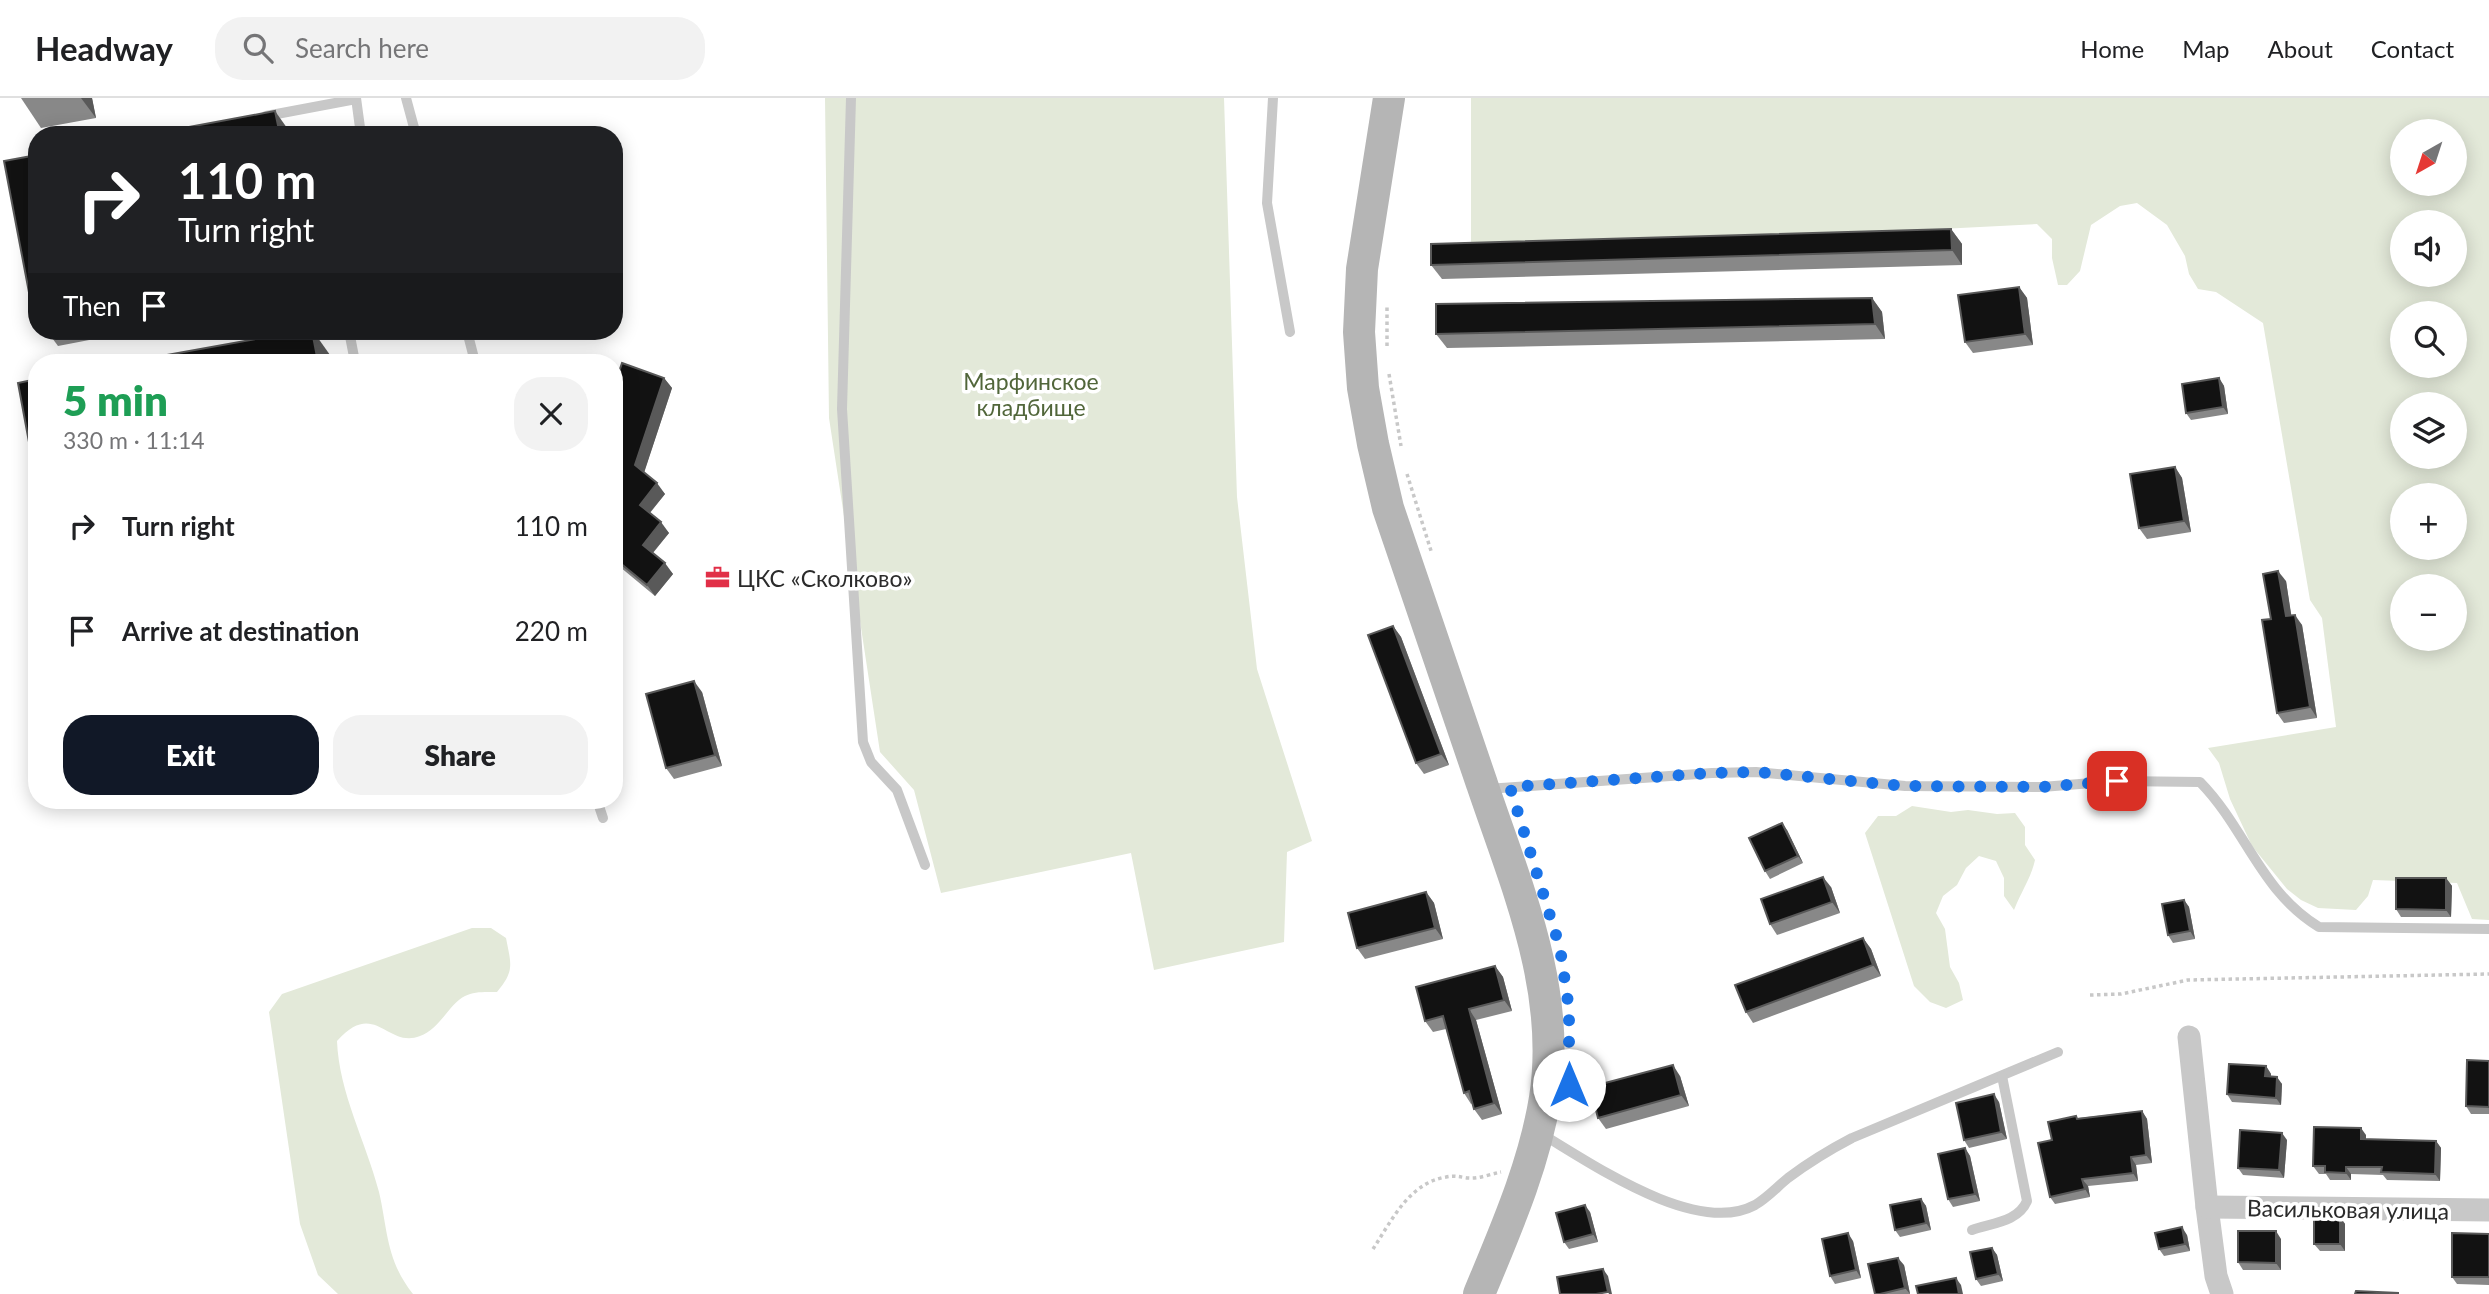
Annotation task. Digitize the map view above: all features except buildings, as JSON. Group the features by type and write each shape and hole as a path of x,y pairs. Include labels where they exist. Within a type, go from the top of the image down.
{"street":[{"path":"1389,98 1362,269 1359,332 1363,388 1388,508 1522,899 1540,967 1546,1009 1548,1055 1545,1097 1538,1131 1528,1168 1479,1294"},
{"path":"2189,1037 2207,1207 2216,1276 2222,1294"},
{"name":"Васильковая улица","path":"2207,1207 2489,1210"}],"lane":[{"path":"407,98 414,126"},
{"path":"851,98 842,409 863,742 871,762 897,790 925,865"},
{"path":"1273,98 1267,202 1290,332"},
{"path":"253,118 356,99 360,126"},
{"path":"1484,789 1756,772 1905,786 2042,787 2117,781 2200,782 2220,803 2268,882 2300,915 2319,927 2489,929"},
{"path":"600,809 603,818"},
{"path":"1538,1131 1649,1195 1690,1210 1733,1214 1756,1205 1822,1153 1852,1138 2058,1052"},
{"path":"1972,1230 2016,1216 2023,1210 2027,1200 2002,1076"}],"path":[{"path":"1387,295 1387,346"},
{"path":"1389,372 1402,449"},
{"path":"1404,462 1435,564"},
{"path":"2090,995 2121,994 2188,980 2489,974"},
{"path":"1373,1249 1404,1202 1422,1185 1444,1177 1471,1178 1505,1172"}],"green space":[{"name":"Марфинское кладбище","path":"825,98 1224,98 1237,497 1257,669 1312,841 1287,852 1284,942 1154,970 1131,853 941,893 914,790 880,752 829,418"},
{"path":"1471,98 2489,98 2489,920 2472,919 2457,883 2373,880 2368,896 2356,910 2318,908 2287,889 2252,846 2230,799 2219,763 2208,748 2336,727 2322,618 2310,600 2263,323 2216,292 2198,289 2189,274 2185,256 2167,225 2137,203 2120,206 2091,225 2080,271 2067,285 2058,285 2052,258 2052,239 2037,224 1471,253"},
{"path":"1912,806 1951,812 1968,810 1997,814 2015,813 2025,827 2025,845 2035,860 2014,910 2004,896 2004,878 1996,861 1979,856 1966,868 1957,885 1943,896 1936,913 1945,929 1950,967 1959,983 1963,1000 1946,1008 1930,1002 1914,986 1865,833 1878,816 1896,816"},
{"path":"472,928 491,928 506,938 509,973 497,992 465,996 433,1028 420,1036 398,1036 371,1024 361,1024 350,1029 337,1041 343,1079 374,1173 393,1257 413,1294 338,1294 318,1275 300,1224 269,1012 282,994"}],"place":[{"name":"ЦКС «Сколково»","path":"717,578"}],"route":[{"path":"1569,1085 1569,1009 1560,948 1510,787 1756,772 1905,786 2042,787 2117,781"}]}
